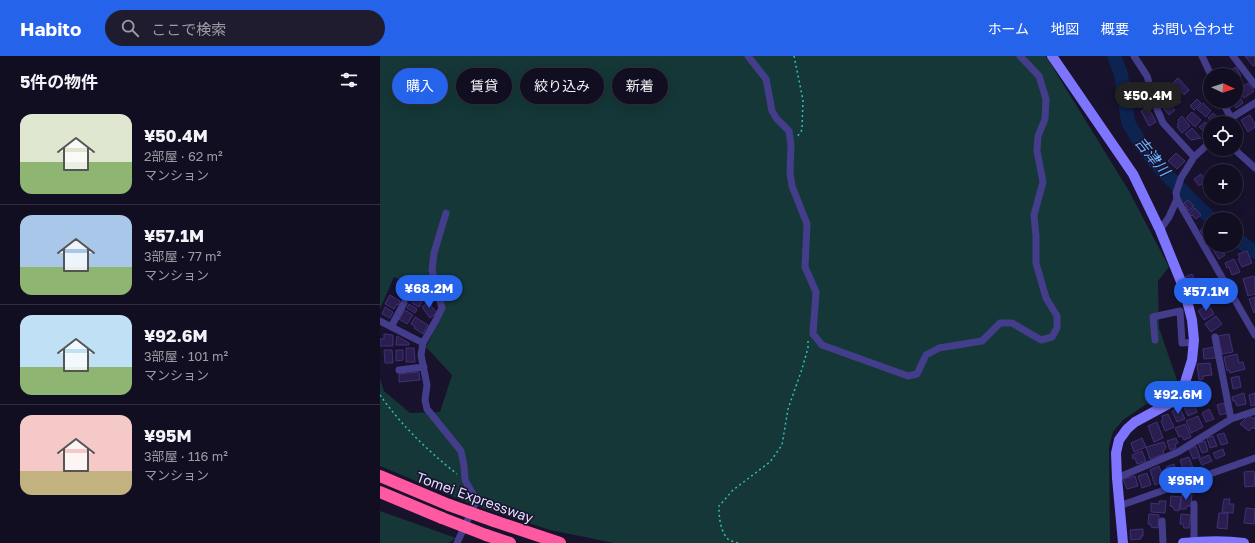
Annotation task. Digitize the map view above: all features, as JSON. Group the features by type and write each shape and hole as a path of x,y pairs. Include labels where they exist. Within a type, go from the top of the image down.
{"highway":[{"name":"Tomei Expressway","path":"380,476 494,522 560,543"},
{"path":"380,492 442,518 510,543"}],"street":[{"path":"748,56 766,79 772,111 777,119 789,131 791,145 790,173 792,186 807,224 805,267 816,292 813,334 822,345 908,376 916,374 926,355 939,348 982,341 1000,323 1012,323 1042,340 1052,337 1057,328 1057,316 1046,298 1036,263 1034,215 1043,182 1037,151 1038,136 1045,120 1046,99 1039,76 1020,56"},
{"path":"1052,56 1133,174 1160,230 1184,289 1192,320 1194,342 1191,364 1183,389 1170,403 1135,422 1127,429 1119,440 1116,452 1117,478 1123,543"},
{"path":"1134,56 1147,76 1157,109 1164,123 1194,157"},
{"path":"1202,56 1208,68"},
{"path":"1233,56 1255,85"},
{"path":"1238,116 1255,103"},
{"path":"1203,148 1194,157 1181,178 1176,193 1177,199 1255,335"},
{"path":"1242,156 1255,168"},
{"path":"1160,230 1169,217 1177,199"},
{"path":"446,213 434,253 432,270 442,308 423,343 421,354 427,385 425,400 427,409 461,451 465,480 475,498 474,506 457,543"},
{"path":"391,327 404,304"},
{"path":"1154,340 1153,317 1180,311 1182,343 1194,342"},
{"path":"380,321 423,343"},
{"path":"1216,337 1231,419"},
{"path":"398,370 424,367"},
{"path":"1117,478 1178,452 1231,419 1255,411"},
{"path":"1119,506 1255,458"},
{"path":"1194,504 1194,542"},
{"path":"1162,521 1163,543"},
{"path":"1183,543 1228,541 1244,543"}],"path":[{"path":"791,145 802,130 803,100 794,56"},
{"path":"738,543 729,540 723,531 719,520 719,506 733,490 770,462 782,445 788,409 802,369 808,348 808,340 813,334"},
{"path":"380,395 388,407 416,438 438,460 465,480"}],"green space":[{"path":"380,56 1046,56 1129,191 1169,267 1158,281 1159,328 1178,383 1168,393 1145,405 1123,420 1113,432 1109,447 1110,543 614,543 550,530 468,503 380,466 380,379 384,391 410,413 440,412 452,375 426,347 444,307 394,277 380,309"},
{"path":"380,511 456,538 449,543 380,543"}],"building":[{"path":"1245,56 1254,56 1255,65 1253,66"},
{"path":"1178,78 1189,90 1184,95 1181,91 1179,93 1172,84"},
{"path":"1142,82 1147,97 1140,100 1135,85"},
{"path":"1248,83 1254,91 1244,98 1243,86"},
{"path":"1174,90 1178,96 1176,97 1181,102 1175,106 1167,96"},
{"path":"1165,99 1175,110 1169,115 1160,104"},
{"path":"1197,99 1201,103 1194,110 1190,106"},
{"path":"1203,103 1203,108 1208,108 1211,111 1207,116 1205,116 1197,109"},
{"path":"1148,107 1156,122 1149,126 1141,111"},
{"path":"1192,112 1201,120 1195,127 1186,118"},
{"path":"1250,115 1255,127 1248,132 1243,123 1243,119"},
{"path":"1182,116 1190,126 1182,133 1177,127 1179,126 1177,124 1179,122 1178,120"},
{"path":"1203,124 1203,131 1199,127"},
{"path":"1192,128 1201,138 1191,140 1185,134"},
{"path":"1176,153 1185,161 1177,169 1168,161"},
{"path":"1201,174 1203,177 1203,183 1199,186 1194,179"},
{"path":"1188,200 1194,206 1189,211 1184,203"},
{"path":"1195,208 1201,215 1196,219 1189,213"},
{"path":"1247,251 1252,263 1242,267 1238,259 1240,258 1238,254"},
{"path":"1214,252 1223,252 1225,255 1219,259"},
{"path":"1234,259 1240,272 1232,275 1229,267 1227,268 1225,263"},
{"path":"1192,274 1199,289 1193,293 1185,277"},
{"path":"1254,276 1255,294 1248,296 1243,279"},
{"path":"401,284 412,290 407,298 396,292"},
{"path":"416,291 425,296 419,307 412,303 414,300 411,299"},
{"path":"390,295 400,301 394,309 385,304"},
{"path":"1255,297 1255,312 1254,313 1249,299"},
{"path":"428,300 437,313 430,318 422,307"},
{"path":"409,304 417,309 415,313 407,308"},
{"path":"1208,304 1214,314 1204,320 1198,311"},
{"path":"385,307 393,312 390,318 382,314"},
{"path":"405,310 413,315 407,324 399,319"},
{"path":"1216,316 1222,324 1211,332 1205,324"},
{"path":"415,317 428,325 423,334 411,324"},
{"path":"384,334 393,335 393,346 380,346 380,339 384,339"},
{"path":"1229,334 1233,352 1222,354 1218,336"},
{"path":"397,336 409,343 409,345 396,345"},
{"path":"1215,347 1216,358 1204,359 1203,349"},
{"path":"406,348 414,348 415,362 406,362"},
{"path":"384,350 392,350 393,363 385,363"},
{"path":"396,350 403,350 403,360 396,361"},
{"path":"1237,354 1239,363 1243,362 1245,369 1230,373 1229,370 1227,371 1224,357"},
{"path":"1210,363 1212,375 1203,376 1203,379 1199,380 1197,364"},
{"path":"419,372 420,380 399,382 399,374"},
{"path":"1239,376 1241,387 1233,389 1231,378"},
{"path":"1244,393 1246,404 1237,406 1232,397"},
{"path":"1255,393 1255,405 1251,406 1249,395"},
{"path":"1192,399 1197,412 1188,416 1184,407 1188,405 1186,402"},
{"path":"1224,403 1227,413 1220,415 1217,405"},
{"path":"1180,408 1185,419 1177,422 1172,411"},
{"path":"1209,409 1214,419 1206,422 1202,413"},
{"path":"1168,414 1174,427 1165,431 1161,421 1163,420 1162,416"},
{"path":"1249,415 1252,418 1255,418 1255,428 1254,429 1253,427 1249,431 1240,424"},
{"path":"1198,416 1203,427 1191,433 1186,421"},
{"path":"1157,422 1163,438 1154,442 1148,426"},
{"path":"1185,424 1191,437 1184,440 1182,436 1179,437 1175,428"},
{"path":"1224,433 1228,443 1221,445 1217,435"},
{"path":"1213,436 1217,446 1210,448 1207,438"},
{"path":"1142,438 1146,447 1134,452 1131,443"},
{"path":"1176,438 1178,443 1175,444 1176,448 1170,450 1167,441"},
{"path":"1205,441 1208,451 1202,453 1198,443"},
{"path":"1164,442 1166,448 1163,451 1164,454 1150,459 1146,447"},
{"path":"1196,446 1200,457 1193,459 1189,449"},
{"path":"1223,449 1225,455 1216,459 1213,453"},
{"path":"1142,451 1146,461 1137,464 1132,455"},
{"path":"1209,455 1212,461 1202,465 1199,459"},
{"path":"1189,457 1194,471 1185,474 1180,460"},
{"path":"1174,464 1179,478 1170,481 1166,467"},
{"path":"1159,466 1164,481 1155,485 1150,470"},
{"path":"1254,471 1255,486 1245,487 1244,472"},
{"path":"1147,473 1151,485 1142,488 1138,476"},
{"path":"1135,476 1138,486 1127,489 1123,479"},
{"path":"1182,493 1192,494 1191,506 1187,506 1186,509 1180,509"},
{"path":"1171,496 1181,497 1179,511 1174,510 1173,507 1170,506"},
{"path":"1224,499 1230,499 1229,504 1234,504 1233,513 1222,512"},
{"path":"1159,501 1166,501 1165,513 1151,512 1151,503 1159,504"},
{"path":"1246,508 1255,509 1254,524 1244,523"},
{"path":"1219,513 1228,513 1227,529 1217,528"},
{"path":"1149,514 1159,515 1158,528 1151,527 1151,524 1148,524"},
{"path":"1181,514 1191,515 1189,528 1184,528 1183,524 1180,524"},
{"path":"1143,529 1143,536 1141,536 1141,539 1131,540 1130,530"}],"waterway":[{"name":"吉津川","path":"1114,56 1121,74 1128,122 1141,144 1158,166 1204,212"},
{"name":"吉津川","path":"1243,244 1255,252"}]}
